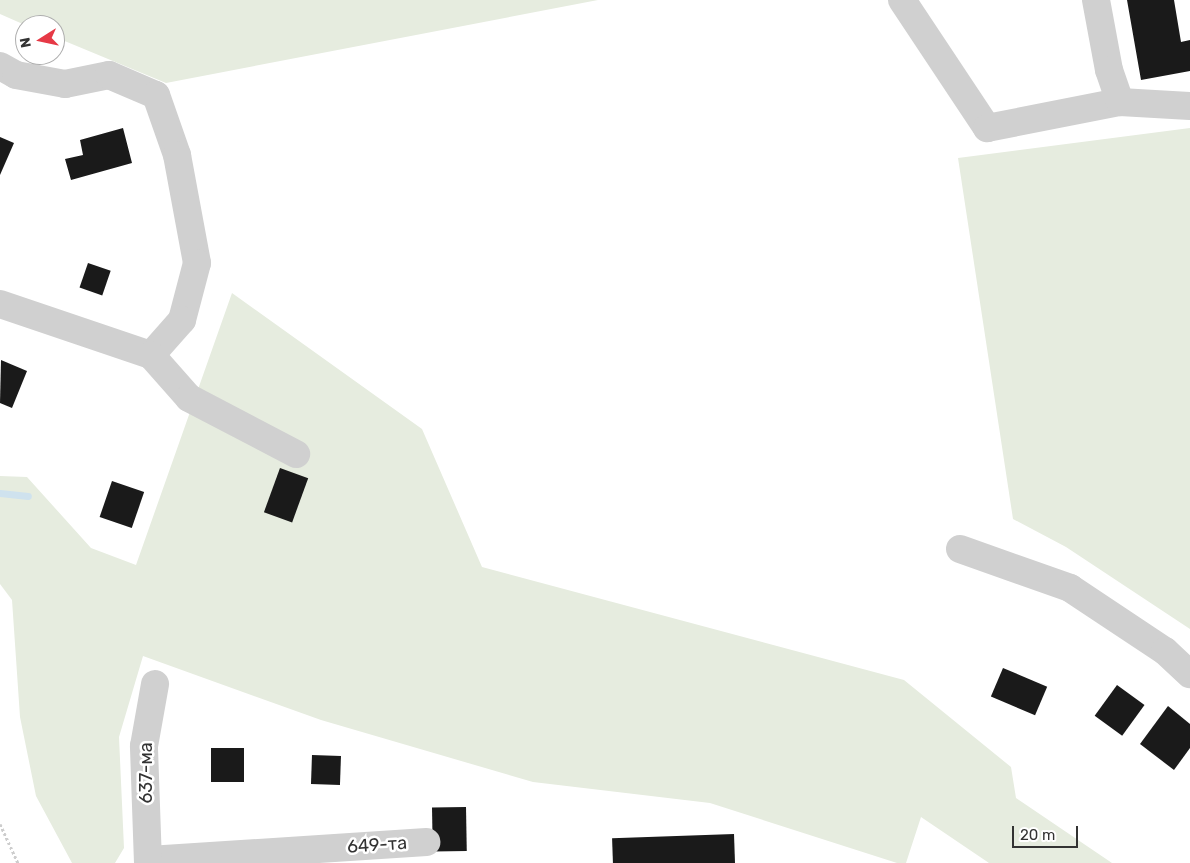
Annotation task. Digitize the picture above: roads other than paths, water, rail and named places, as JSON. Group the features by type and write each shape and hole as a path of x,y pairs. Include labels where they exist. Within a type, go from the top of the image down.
{"street":[{"path":"902,0 987,128 1120,102 1190,106"},
{"path":"1096,0 1109,70 1120,102"},
{"path":"0,66 16,75 65,84 109,75 156,95 177,155 198,263 182,320 151,355"},
{"path":"0,304 151,355 190,398 296,454"},
{"path":"960,549 1070,588 1165,651 1190,674"},
{"name":"637-ма","path":"148,861 144,746 155,684"},
{"name":"649-та","path":"148,861 426,842"}],"waterway":[{"path":"0,493 28,496"}]}
